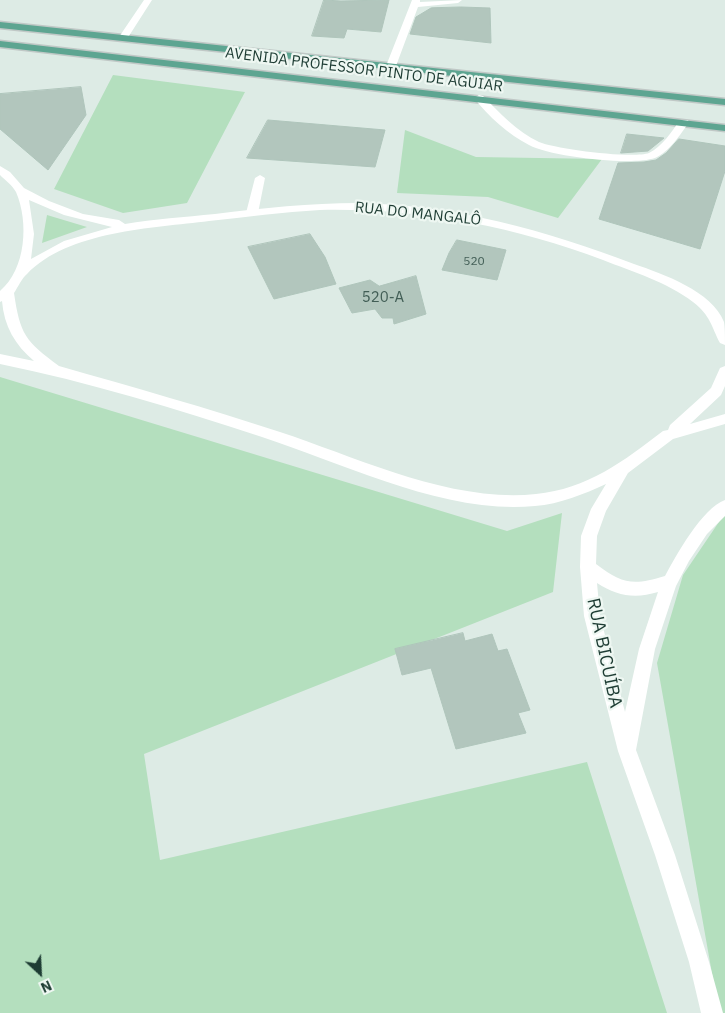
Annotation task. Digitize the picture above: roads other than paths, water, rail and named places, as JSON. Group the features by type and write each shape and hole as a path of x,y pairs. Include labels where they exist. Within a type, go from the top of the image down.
{"main road":[{"name":"AVENIDA PROFESSOR PINTO DE AGUIAR","path":"0,25 725,102"},
{"name":"AVENIDA PROFESSOR PINTO DE AGUIAR","path":"0,44 725,128"}],"street":[{"path":"124,37 148,0"},
{"path":"391,66 415,3 458,0"},
{"path":"479,98 515,130 538,145 553,149 634,159 653,155 684,122"},
{"name":"RUA DO MANGALÔ","path":"0,169 20,190 46,205 69,215 94,222 135,226"},
{"path":"252,213 260,178"},
{"name":"RUA DO MANGALÔ","path":"20,190 28,218 28,242 22,271"},
{"name":"RUA DO MANGALÔ","path":"54,370 28,350 15,333 4,296 22,271 49,253 71,242 96,234 135,226 321,207 371,208 462,216 505,224 558,240 609,258 683,289 708,310 718,322 725,340"},
{"name":"RUA DO MANGALÔ","path":"0,359 54,370 296,442 414,483 453,494 491,500 524,501 561,496 591,486 623,469"},
{"path":"668,435 716,390 725,371"},
{"name":"RUA BICUÍBA","path":"712,1013 699,962 665,855 627,751 592,616 588,567 588,536 599,509 623,469 668,435 725,419"},
{"name":"RUA BICUÍBA","path":"627,751 638,684 652,632 669,582 712,518 725,506"},
{"path":"588,567 610,584 625,590 644,590 669,582"}]}
